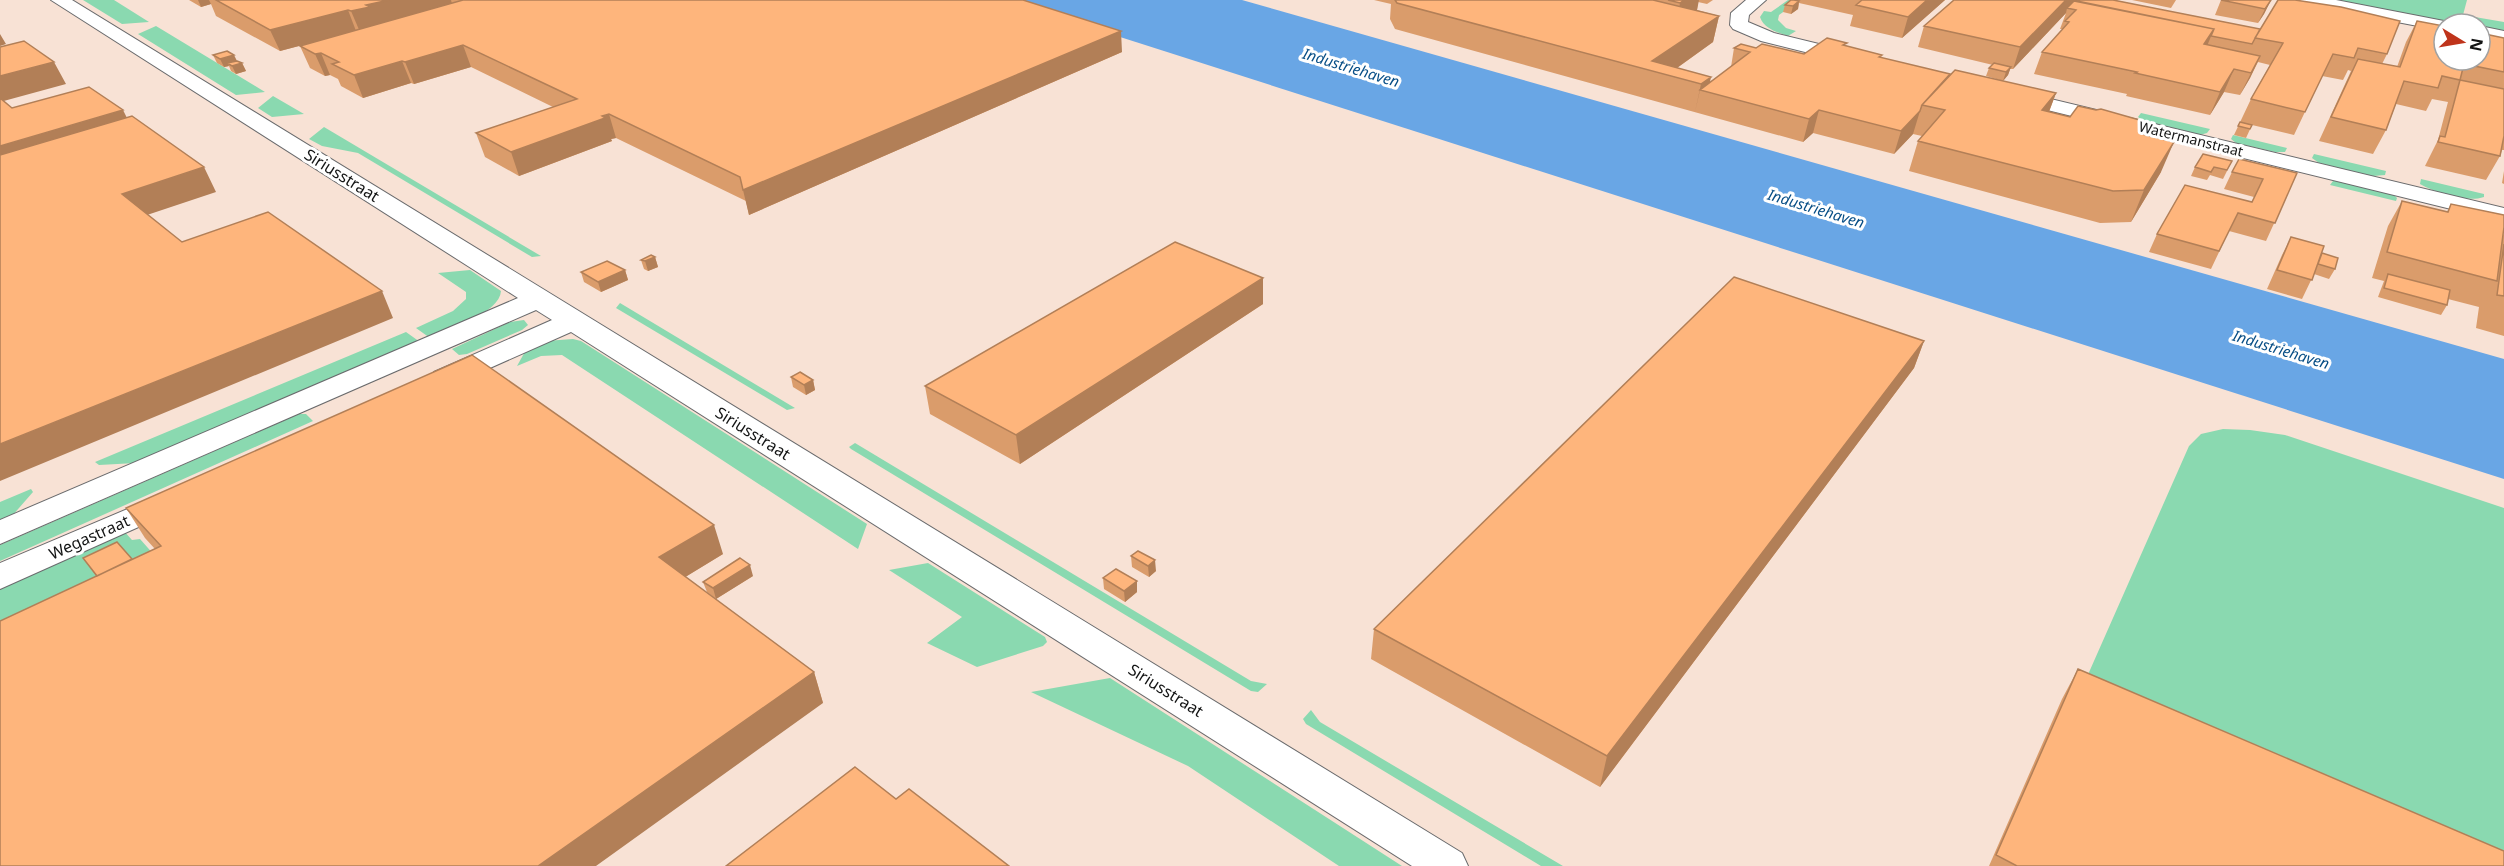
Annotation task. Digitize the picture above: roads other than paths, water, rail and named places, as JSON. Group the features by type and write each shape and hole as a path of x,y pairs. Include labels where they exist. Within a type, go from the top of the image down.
{"street":[{"name":"Siriusstraat","path":"60,0 1447,866"},
{"path":"1757,0 1740,13 1739,25 1768,37 1872,62"},
{"path":"2307,0 2432,24"},
{"name":"Watermanstraat","path":"1998,93 2504,215"},
{"path":"0,533 540,298"},
{"path":"396,361 427,385 573,321"},
{"name":"Wegastraat","path":"0,576 195,489"}],"water":[{"name":"Industriehaven","path":"1004,0 1242,0 2504,359 2504,479"}]}
